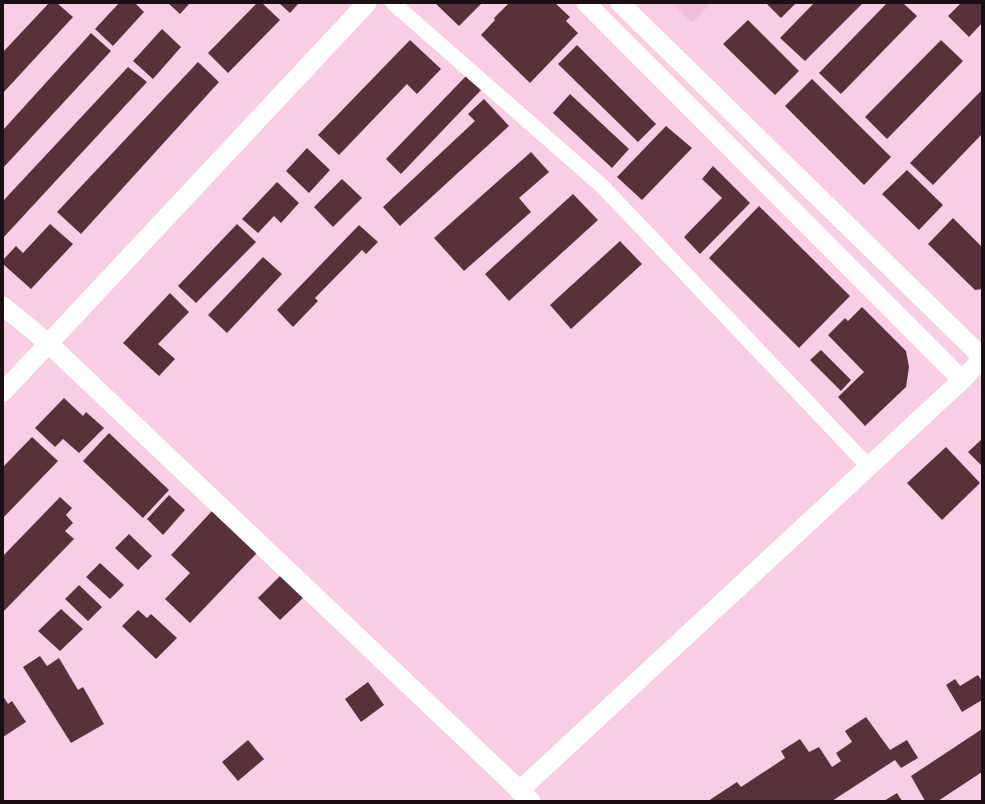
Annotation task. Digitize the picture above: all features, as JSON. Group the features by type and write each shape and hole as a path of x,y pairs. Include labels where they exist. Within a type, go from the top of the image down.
{"street":[{"path":"3,392 367,3"},
{"path":"393,3 602,186 869,467"},
{"path":"586,3 962,380"},
{"path":"3,306 48,343 525,796 962,380 982,358 620,3"}],"shaded area":[{"path":"672,3 711,3 692,23"}],"building":[{"path":"49,3 57,3 73,17 3,93 3,52"},
{"path":"119,3 135,3 144,12 113,46 95,29"},
{"path":"168,3 190,3 180,14"},
{"path":"257,3 262,3 280,20 228,73 208,53"},
{"path":"279,3 299,3 290,13"},
{"path":"435,3 482,3 459,26"},
{"path":"509,3 555,3 570,17 566,21 578,33 530,83 481,35 495,20 494,18"},
{"path":"766,3 796,3 781,18"},
{"path":"814,3 863,3 805,61 780,38"},
{"path":"887,3 903,3 917,16 841,94 819,73"},
{"path":"961,3 982,3 982,23 969,37 948,16"},
{"path":"748,20 799,71 775,95 723,44"},
{"path":"162,29 181,47 153,79 133,61"},
{"path":"91,33 111,51 3,168 3,130"},
{"path":"410,40 441,69 417,94 407,84 339,155 318,135"},
{"path":"941,40 963,61 887,139 865,117"},
{"path":"577,45 656,124 638,142 558,64"},
{"path":"198,62 219,82 81,234 57,212"},
{"path":"128,67 147,82 3,238 3,201"},
{"path":"468,74 483,88 401,174 386,159"},
{"path":"812,79 891,157 864,185 785,106"},
{"path":"982,90 982,134 933,185 910,163"},
{"path":"570,94 629,149 612,168 553,113"},
{"path":"484,99 509,126 400,226 383,207 475,121 468,114"},
{"path":"666,126 692,148 642,200 617,177"},
{"path":"307,148 330,170 309,193 286,171"},
{"path":"531,152 549,172 519,198 531,212 464,271 434,238"},
{"path":"713,166 750,203 700,254 684,237 722,198 702,179"},
{"path":"907,170 943,205 919,230 882,194"},
{"path":"342,179 362,198 333,227 314,207"},
{"path":"277,182 299,203 281,223 274,216 258,233 242,219"},
{"path":"573,194 598,220 509,301 485,274"},
{"path":"759,206 850,296 799,348 709,258"},
{"path":"953,218 982,247 982,289 975,290 928,244"},
{"path":"50,224 73,244 31,289 3,264 3,260 16,246 23,253"},
{"path":"237,224 256,242 196,303 178,286"},
{"path":"359,225 378,242 366,254 362,250 315,298 318,301 293,327 277,310"},
{"path":"620,241 642,264 571,329 550,305"},
{"path":"263,257 282,274 227,333 208,315"},
{"path":"170,293 189,312 158,344 175,359 159,376 123,343"},
{"path":"862,307 906,351 909,367 906,387 865,426 838,397 864,372 828,335 845,318 848,321"},
{"path":"821,350 851,380 841,391 810,360"},
{"path":"64,398 83,416 86,412 104,428 79,453 63,439 55,447 35,428"},
{"path":"109,433 169,490 143,518 83,461"},
{"path":"32,437 58,461 3,518 3,467"},
{"path":"982,439 982,466 968,452"},
{"path":"946,447 980,483 942,520 907,483"},
{"path":"169,495 185,510 163,535 147,519"},
{"path":"60,497 72,508 66,515 73,523 65,531 74,539 3,612 3,556"},
{"path":"212,511 257,553 190,623 165,599 190,573 171,555"},
{"path":"129,534 152,556 138,570 115,548"},
{"path":"100,563 124,585 110,599 86,577"},
{"path":"280,576 303,598 280,620 258,598"},
{"path":"79,585 102,607 88,621 65,599"},
{"path":"61,609 83,629 60,651 38,631"},
{"path":"138,610 147,618 151,614 177,638 156,659 122,626"},
{"path":"40,656 47,666 59,658 78,690 83,687 104,724 71,743 23,667"},
{"path":"978,675 982,681 982,700 962,712 946,685 955,679 960,686"},
{"path":"368,682 384,705 361,722 345,699"},
{"path":"3,696 8,704 12,701 26,722 3,737"},
{"path":"866,717 890,750 907,740 918,758 901,768 895,760 832,801 708,801 737,782 741,787 785,758 781,751 800,739 809,752 819,747 832,767 841,761 836,753 852,742 845,731"},
{"path":"982,729 982,772 938,801 925,801 911,776"},
{"path":"248,740 264,759 238,781 222,762"},
{"path":"897,793 902,801 884,801"}]}
